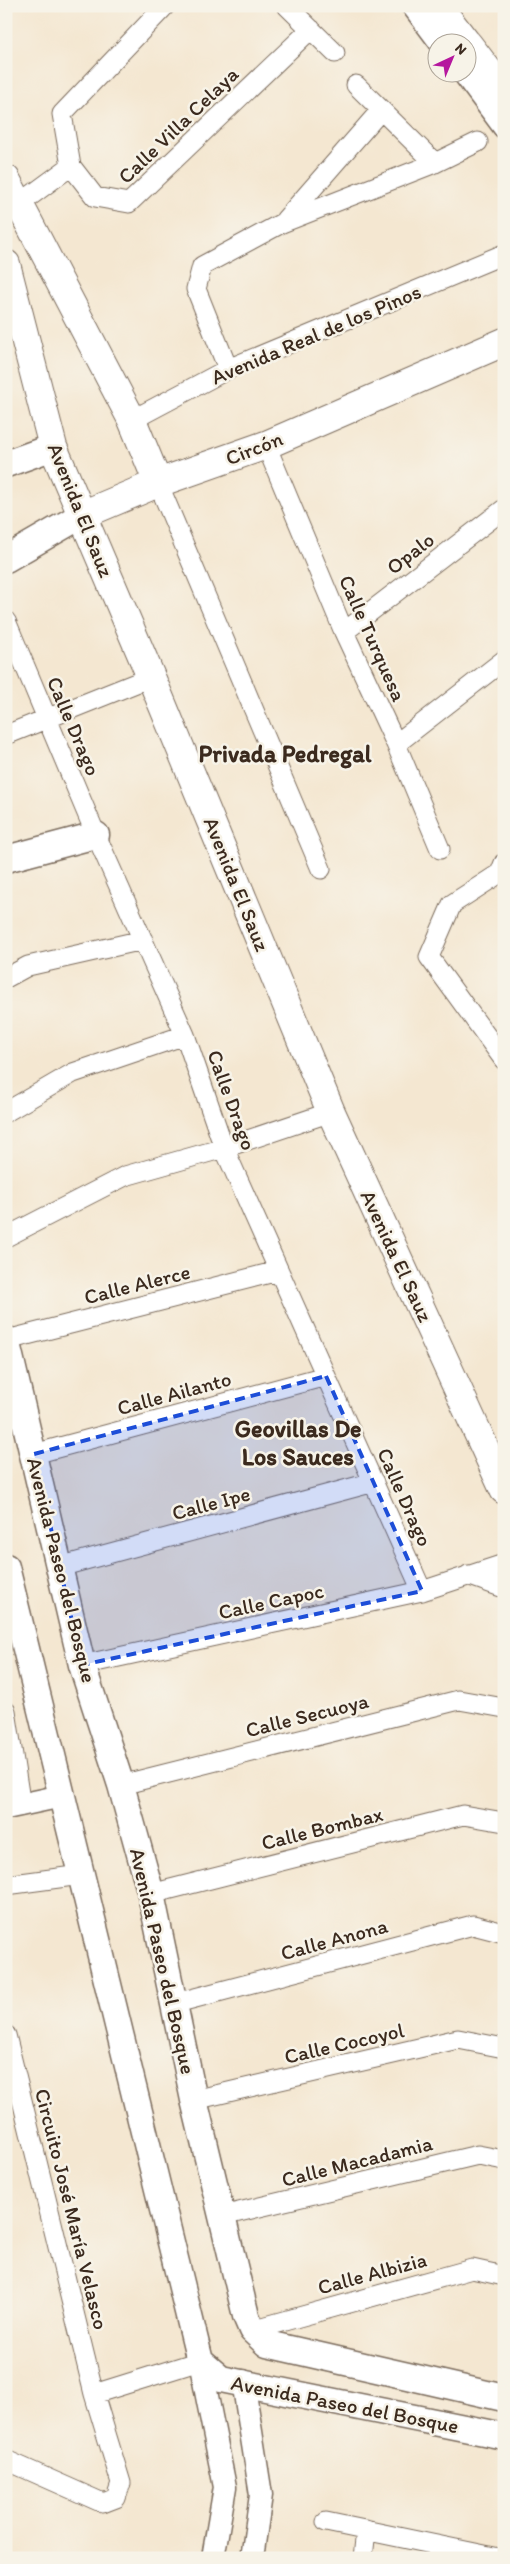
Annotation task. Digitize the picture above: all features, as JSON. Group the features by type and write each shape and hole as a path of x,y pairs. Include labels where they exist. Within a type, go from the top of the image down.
{"main road":[{"path":"438,6 458,32"},
{"path":"478,57 504,91"},
{"path":"6,179 132,420 158,483"},
{"name":"Avenida El Sauz","path":"6,264 53,447 151,677 331,1112 504,1490"},
{"name":"Circón","path":"6,559 82,515 158,483 266,445 504,342"},
{"path":"6,464 53,447"},
{"path":"6,859 96,835"},
{"name":"Avenida Paseo del Bosque","path":"6,1339 82,1665 121,1785 151,1894 176,2004 194,2100 246,2316 252,2330 266,2344 504,2398"},
{"path":"7,1575 200,2361"},
{"name":"Avenida Paseo del Bosque","path":"200,2361 221,2378 504,2436"}],"street":[{"name":"Calle Villa Celaya","path":"165,6 62,114 71,166 95,197 129,203 311,29"},
{"path":"287,6 335,53"},
{"path":"413,6 432,32"},
{"path":"471,82 504,126"},
{"path":"356,85 435,163"},
{"path":"282,223 381,110"},
{"path":"228,369 196,289 202,266 282,223 435,163 478,142"},
{"path":"18,205 71,166"},
{"name":"Avenida Real de los Pinos","path":"132,420 228,369 504,254"},
{"name":"Calle Turquesa","path":"266,445 344,632 396,744 440,850"},
{"path":"158,483 321,869"},
{"name":"Opalo","path":"344,632 504,509"},
{"name":"Calle Drago","path":"6,621 96,835 185,1036 224,1148 422,1591"},
{"path":"396,744 504,660"},
{"path":"6,735 151,677"},
{"path":"503,872 452,904 429,957 504,1060"},
{"path":"6,978 28,966 143,940"},
{"path":"6,1112 73,1073 185,1036"},
{"path":"6,1237 125,1176 224,1148 331,1112"},
{"name":"Calle Alerce","path":"6,1339 278,1271"},
{"name":"Calle Ailanto","path":"34,1454 326,1376"},
{"name":"Calle Ipe","path":"59,1567 374,1482"},
{"name":"Calle Capoc","path":"82,1665 422,1591 504,1564"},
{"path":"468,1575 504,1588"},
{"name":"Calle Secuoya","path":"121,1785 460,1700 504,1708"},
{"path":"6,1711 14,1807 62,1796"},
{"name":"Calle Bombax","path":"151,1894 463,1815 504,1822"},
{"path":"6,1885 81,1875"},
{"name":"Calle Anona","path":"176,2004 473,1925 504,1933"},
{"name":"Circuito José María Velasco","path":"6,2035 94,2394 121,2483 116,2498 103,2503 6,2460"},
{"name":"Calle Cocoyol","path":"194,2100 458,2040 504,2048"},
{"name":"Calle Macadamia","path":"222,2216 478,2155 504,2160"},
{"name":"Calle Albizia","path":"252,2330 472,2269 504,2276"},
{"path":"94,2394 200,2361 225,2487 214,2558"},
{"path":"244,2382 261,2495 252,2558"},
{"path":"326,2522 461,2554 500,2558"},
{"path":"363,2558 366,2530"}],"highlighted area":[{"path":"326,1376 422,1591 82,1665 34,1454"}],"district":[{"name":"Privada Pedregal","path":"285,753"},
{"name":"Geovillas De Los Sauces","path":"298,1442"}]}
